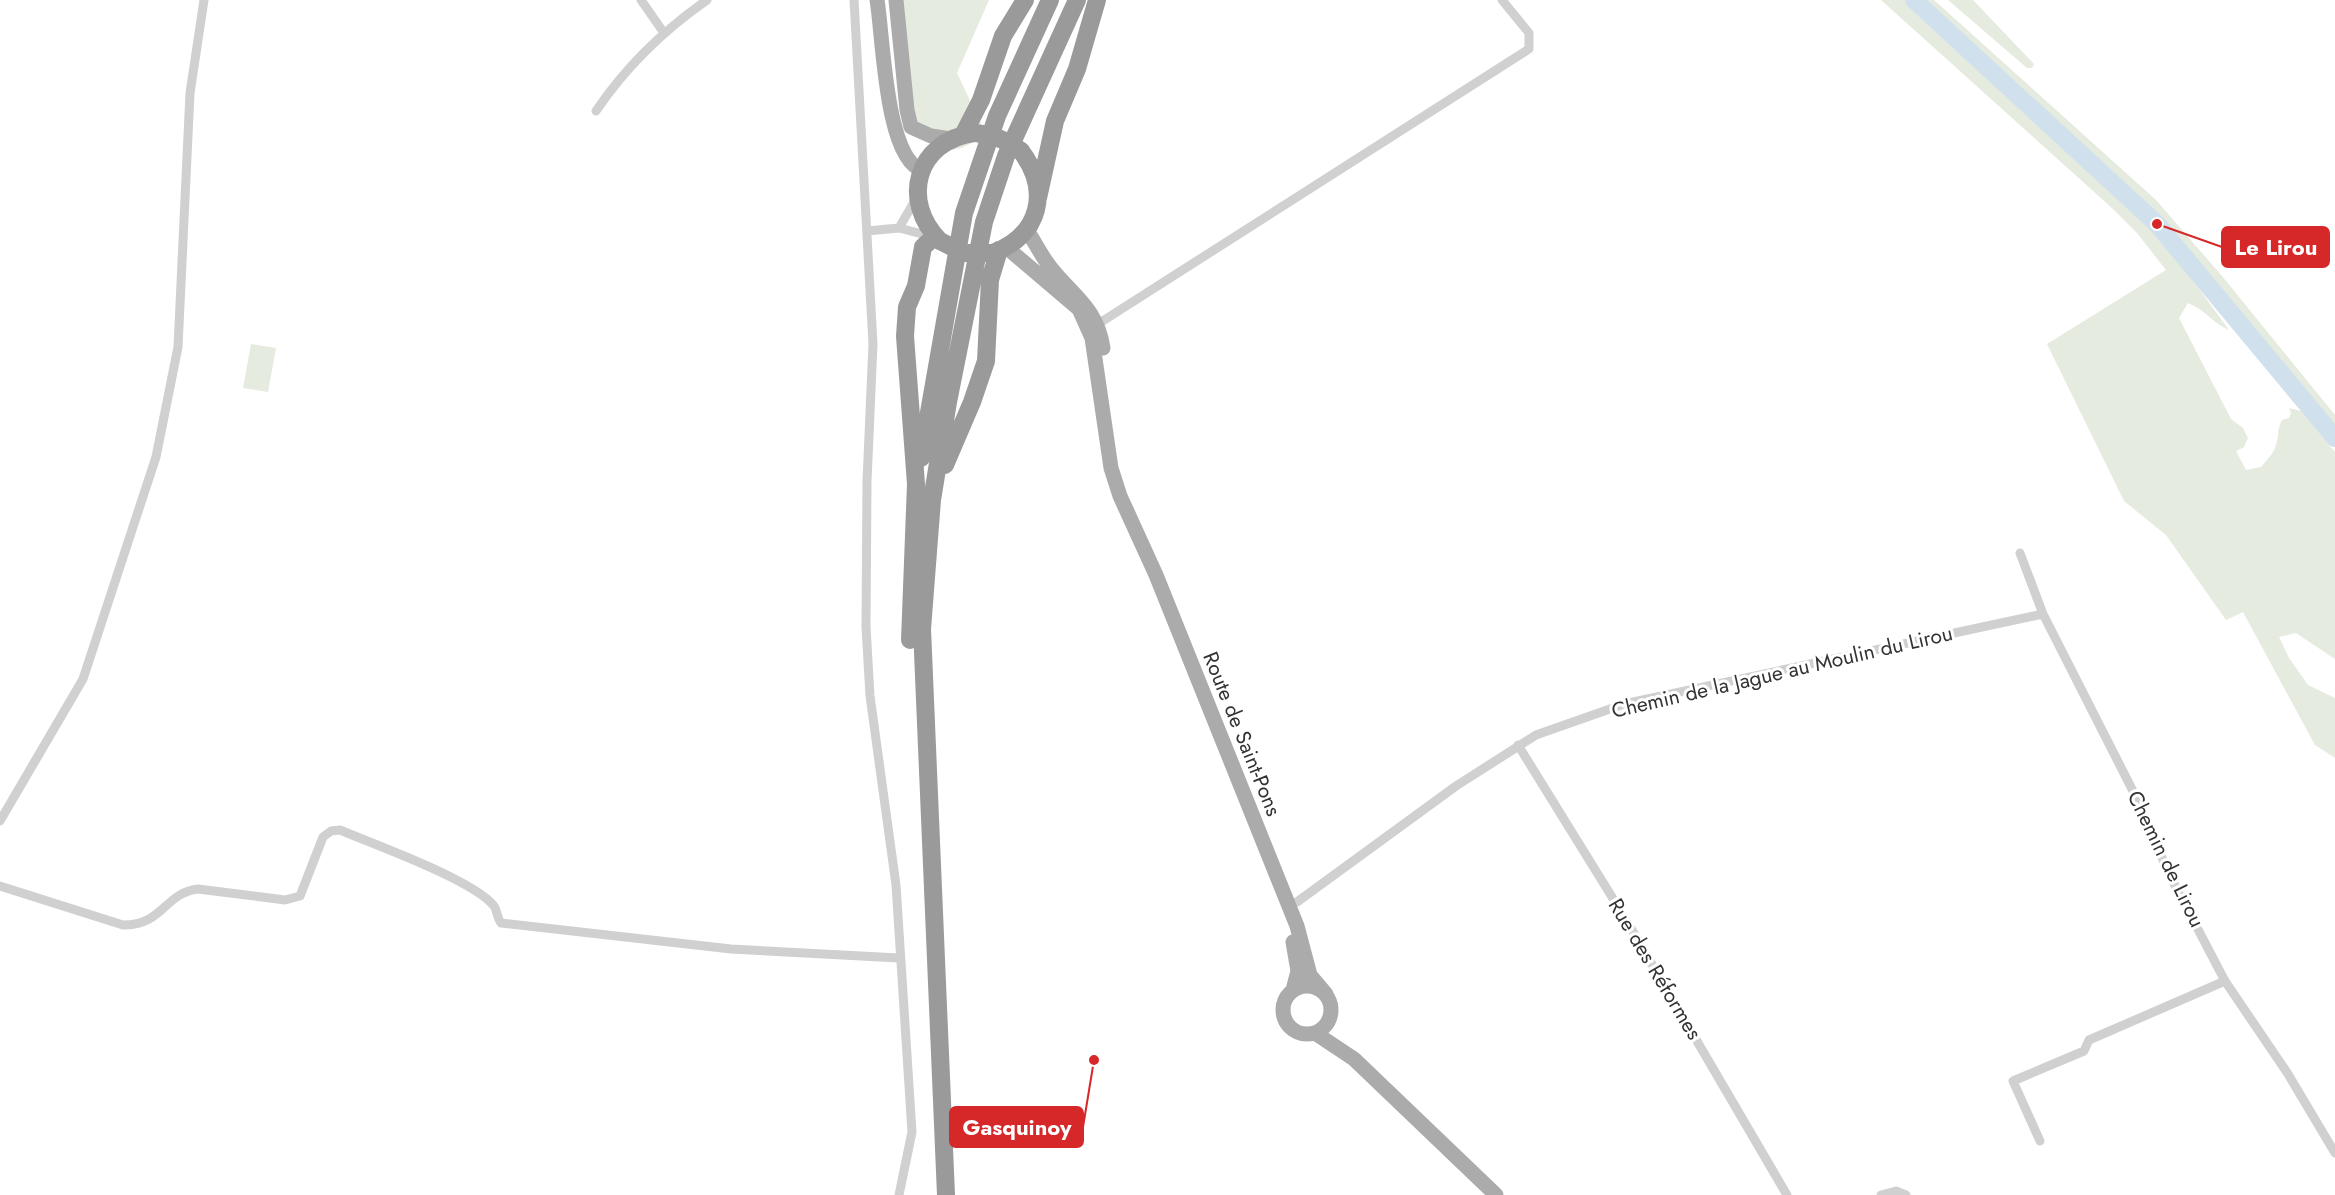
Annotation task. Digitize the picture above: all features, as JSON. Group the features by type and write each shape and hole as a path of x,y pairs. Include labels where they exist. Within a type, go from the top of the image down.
{"highway":[{"path":"963,136 981,100 1003,36 1025,0"},
{"path":"916,484 964,213 997,116 1050,0"},
{"path":"946,1195 922,628 932,500 948,402 984,222 1014,138 1077,0"},
{"path":"1037,206 1037,181 1031,165 1021,151 999,138 963,136 934,152 922,170 917,197 921,214 935,236 964,253 999,250 1028,228 1037,206 1054,121 1077,69 1097,0"},
{"path":"935,236 923,247 907,317 905,336 916,484 910,629 935,1195"},
{"path":"932,500 986,361 990,280 999,250"}],"main road":[{"path":"877,0 893,126 906,157 916,169 922,170"},
{"path":"896,0 907,110 911,127 931,136 963,136"},
{"name":"Route de Saint-Pons","path":"1037,206 1028,232 1051,268 1088,308 1111,468 1120,496 1156,575 1297,926 1310,975 1326,994"},
{"name":"Route de Saint-Pons","path":"999,250 1079,309 1092,325"},
{"name":"Route de Saint-Pons","path":"1288,907 1298,971 1293,990"},
{"path":"1331,1017 1325,1027 1315,1034 1307,1035 1294,1031 1284,1019 1284,1003 1293,990 1310,986 1326,994 1331,1005 1331,1017 1354,1059"},
{"path":"1315,1034 1354,1059 1496,1195"}],"street":[{"path":"0,821 83,679 156,457 178,346 190,93 204,0"},
{"path":"641,0 664,33"},
{"path":"596,111 627,71 664,33 707,0"},
{"path":"854,0 873,344 867,481 866,627 870,696 896,885 912,1132 899,1195"},
{"path":"1092,325 1529,49 1529,33 1502,0"},
{"path":"899,228 917,197"},
{"path":"867,231 899,228 935,236"},
{"name":"Chemin de Lirou","path":"2020,553 2043,614 2138,801 2169,874 2225,981 2288,1074 2335,1153"},
{"name":"Chemin de la Jague au Moulin du Lirou","path":"1288,907 1456,786 1536,735 1624,704 2043,614"},
{"name":"Rue des Réformes","path":"1518,745 1625,918 1787,1195"},
{"path":"0,886 123,925 137,925 152,919 183,890 198,889 285,900 300,896 323,837 331,831 340,830 474,890 495,907 501,923 730,949 899,958"},
{"path":"2040,1141 2013,1081 2084,1051 2089,1040 2225,981"},
{"path":"1881,1195 1896,1191 1906,1195"}],"shaded area":[{"path":"899,0 989,0 957,73 985,132 965,146 947,150 938,147 922,134 915,123"},
{"path":"1881,0 1907,0 2153,226 2229,330 2188,303 2179,318 2231,419 2243,428 2248,438 2244,447 2236,451 2246,470 2261,467 2272,454 2280,423 2289,418 2291,413 2289,408 2301,411 2335,452 2335,659 2296,633 2279,637 2289,658 2308,685 2335,698 2335,758 2315,745 2243,612 2226,620 2166,535 2124,501 2047,344 2166,270 2137,233 2113,209"},
{"path":"1917,0 1934,0 2156,200 2222,276 2335,415 2335,439 2250,341 2154,218"},
{"path":"1948,0 1973,0 2034,64 2032,68 2027,68"},
{"path":"251,344 276,348 268,392 243,388"}],"waterway":[{"path":"1914,0 2157,224 2335,438"}],"place":[{"name":"Le Lirou","path":"2157,224"},
{"name":"Gasquinoy","path":"1094,1060"}]}
